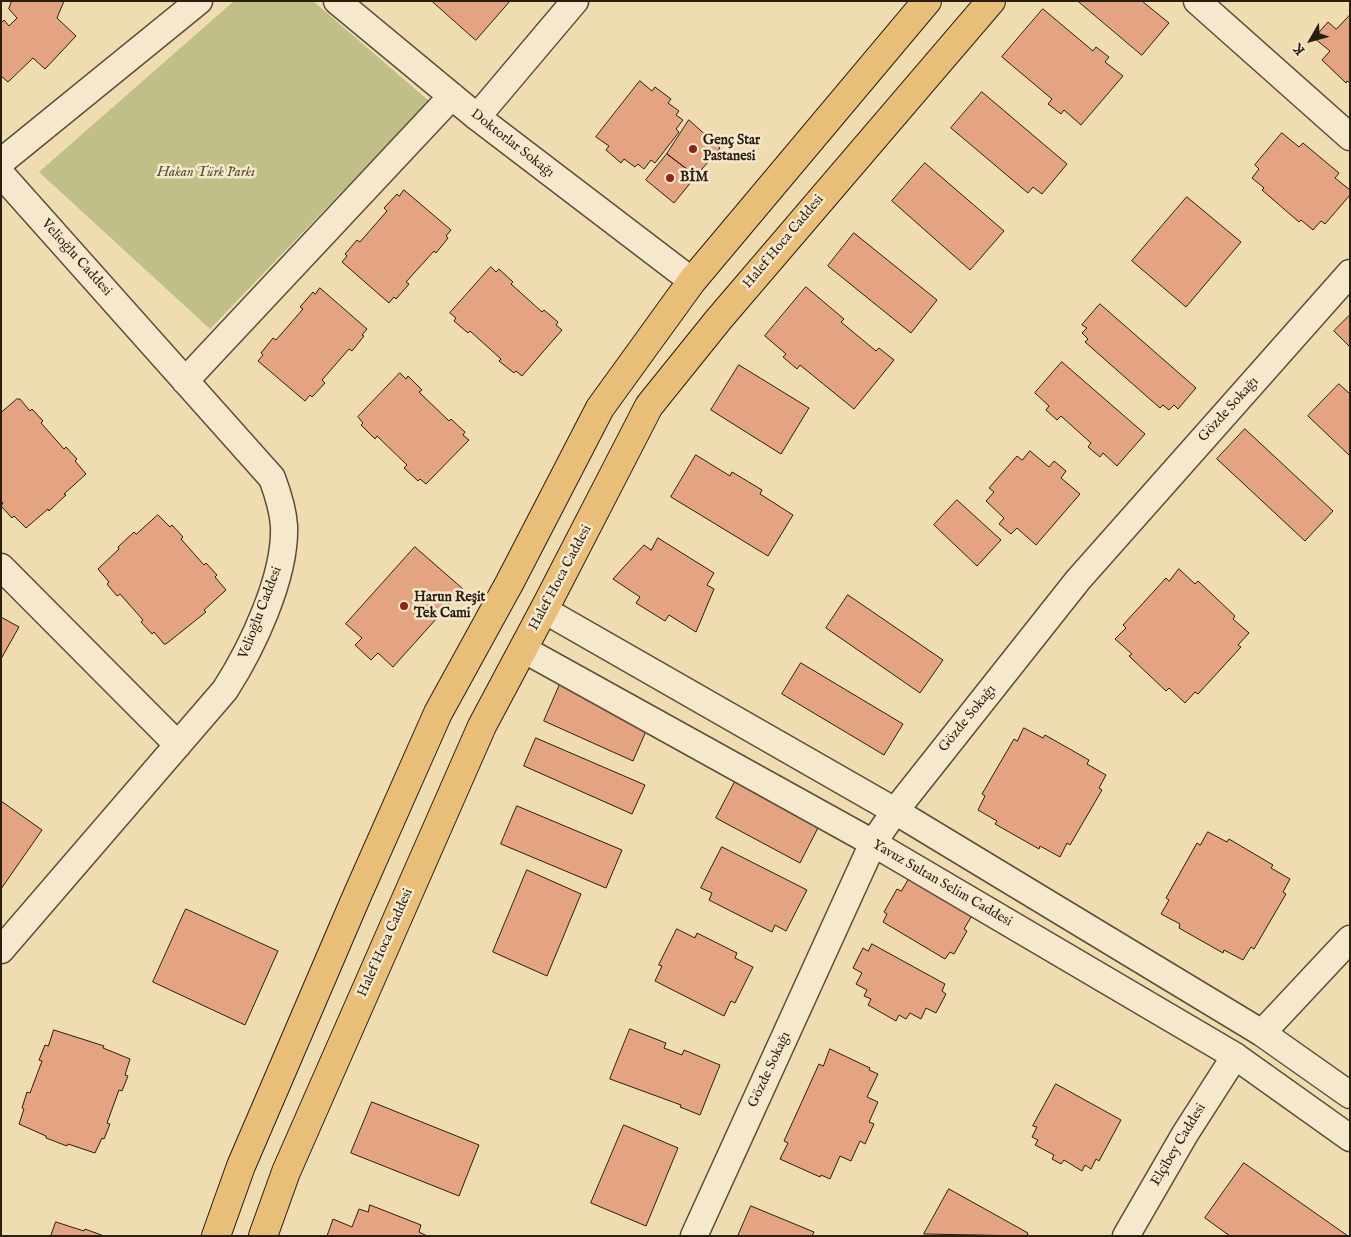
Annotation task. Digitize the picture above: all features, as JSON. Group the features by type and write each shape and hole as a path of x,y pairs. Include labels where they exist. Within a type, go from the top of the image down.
{"main road":[{"path":"216,1236 248,1149 438,713 510,582 600,408 692,281 927,1"},
{"name":"Halef Hoca Caddesi","path":"263,1236 286,1172 482,726 649,406 718,319 991,1"}],"street":[{"path":"1,162 200,1"},
{"name":"Doktorlar Sokağı","path":"337,1 363,10 452,96 477,117 692,281"},
{"path":"477,117 575,1"},
{"path":"1197,1 1350,137"},
{"path":"185,381 452,96"},
{"name":"Velioğlu Caddesi","path":"1,174 272,478 282,510 283,537 280,566 252,643 225,690 1,950"},
{"name":"Gözde Sokağı","path":"694,1236 873,843 895,811 1078,580 1350,273"},
{"path":"1,566 178,745"},
{"path":"544,610 895,811 1262,1032 1350,1095"},
{"name":"Yavuz Sultan Selim Caddesi","path":"523,649 873,843 1235,1056 1350,1138"},
{"path":"1262,1032 1350,939"},
{"name":"Elçibey Caddesi","path":"1126,1236 1185,1134 1235,1056"}],"green space":[{"name":"Hakan Türk Parkı","path":"234,1 313,1 429,101 210,329 39,172"}],"building":[{"path":"12,1 64,1 57,18 76,36 45,69 33,58 8,82 1,76 1,23 4,20 9,26 17,18 9,9"},
{"path":"432,1 510,1 476,40"},
{"path":"1078,1 1142,1 1169,23 1142,55"},
{"path":"1043,9 1093,51 1096,47 1109,57 1105,62 1123,76 1081,125 1064,110 1061,114 1048,104 1052,99 1002,57"},
{"path":"1350,15 1350,83 1347,81 1346,83 1322,60 1330,51 1314,38 1328,22 1336,29"},
{"path":"640,81 652,91 655,87 671,99 668,103 679,111 676,115 683,120 676,129 679,132 655,163 651,160 644,169 638,164 635,167 624,159 621,163 606,150 609,146 596,137"},
{"path":"982,92 1067,164 1042,194 1033,187 1028,193 951,128"},
{"path":"689,120 720,148 696,176 667,154"},
{"path":"1282,133 1299,147 1303,143 1339,173 1335,178 1350,190 1350,195 1325,224 1321,221 1313,230 1301,220 1299,222 1262,190 1264,188 1252,178 1259,169 1255,165"},
{"path":"667,154 696,176 674,203 646,180"},
{"path":"925,163 1004,231 970,270 892,201"},
{"path":"404,190 451,230 446,236 448,238 436,253 434,251 406,282 409,284 396,299 394,297 389,303 342,262 347,256 345,254 357,240 360,242 387,211 384,208 397,194 399,196"},
{"path":"1187,197 1241,242 1186,307 1132,261"},
{"path":"854,233 937,300 911,333 828,266"},
{"path":"491,267 496,272 499,269 513,282 511,284 542,312 544,310 558,322 556,325 562,330 522,376 516,371 514,373 499,361 501,359 470,331 468,333 454,321 456,318 450,313"},
{"path":"806,287 844,319 841,322 876,351 879,348 894,360 854,409 800,365 797,369 783,357 786,354 765,336"},
{"path":"320,288 367,329 352,351 349,349 322,380 325,383 312,397 310,395 305,401 258,361 263,355 261,353 273,338 276,340 303,309 300,307 313,292 315,294"},
{"path":"1100,304 1196,388 1178,409 1174,405 1169,410 1163,405 1160,408 1085,342 1088,339 1082,333 1087,328 1082,325"},
{"path":"1350,315 1350,347 1334,331"},
{"path":"1062,362 1145,434 1117,466 1103,453 1100,457 1088,447 1091,443 1061,416 1057,420 1046,410 1049,406 1035,393"},
{"path":"739,365 809,408 781,454 711,410"},
{"path":"400,373 406,379 408,376 422,390 419,392 449,421 451,419 465,432 463,435 469,440 426,484 420,479 418,481 404,468 407,465 377,436 375,439 361,425 363,423 358,417"},
{"path":"1339,384 1350,394 1350,456 1308,416"},
{"path":"17,399 20,399 30,411 32,409 43,421 41,423 64,449 66,447 77,459 75,461 86,474 49,511 48,509 26,528 14,516 12,518 1,506 3,503 1,501 1,413"},
{"path":"1245,429 1333,511 1305,541 1217,459"},
{"path":"1030,451 1049,467 1054,461 1066,471 1061,478 1080,494 1036,545 1017,528 1011,534 999,524 1004,518 986,501 994,492 989,488 1017,456 1022,460"},
{"path":"696,455 730,476 732,472 762,490 760,494 793,515 768,556 671,497"},
{"path":"957,500 1001,540 977,566 934,525"},
{"path":"158,515 170,527 172,525 183,537 181,539 204,565 206,563 217,575 215,577 226,590 204,610 206,612 166,644 154,632 152,634 141,622 143,620 120,594 117,596 107,584 109,582 98,569 134,532 136,534"},
{"path":"658,538 714,573 707,585 714,589 696,632 669,615 665,621 636,603 640,597 613,579 644,545 651,550"},
{"name":"Harun Reşit Tek Cami","path":"415,547 463,589 393,667 378,653 371,660 355,645 362,638 346,624"},
{"path":"1179,569 1195,584 1198,581 1235,616 1233,619 1249,633 1238,645 1241,647 1198,694 1195,692 1185,703 1169,688 1166,691 1129,656 1132,654 1115,639 1126,628 1123,625 1166,578 1169,581"},
{"path":"848,595 943,660 920,693 826,628"},
{"path":"1,617 19,627 1,659"},
{"path":"801,663 903,724 884,755 782,694"},
{"path":"561,682 650,722 633,761 544,721"},
{"path":"1024,728 1043,738 1045,735 1089,760 1087,764 1106,775 1099,788 1102,790 1070,845 1067,843 1060,857 1040,846 1039,849 995,824 997,821 978,810 985,796 982,794 1014,739 1017,741"},
{"path":"536,738 645,785 632,814 524,766"},
{"path":"738,776 822,820 800,863 716,818"},
{"path":"1,801 42,830 1,889"},
{"path":"517,806 622,850 606,888 501,844"},
{"path":"1208,832 1227,842 1229,839 1273,865 1271,868 1290,879 1283,892 1286,894 1254,949 1251,947 1243,960 1224,950 1223,953 1179,928 1180,924 1161,914 1169,900 1166,898 1197,843 1200,845"},
{"path":"722,847 807,890 786,931 775,925 772,932 709,900 712,893 701,888"},
{"path":"527,870 581,894 547,976 493,952"},
{"path":"912,874 974,912 964,929 967,931 954,954 950,952 945,959 883,922 887,914 884,912 897,889 901,891"},
{"path":"186,909 278,951 245,1025 153,982"},
{"path":"677,929 695,938 697,933 737,953 735,958 753,967 735,1003 731,1001 724,1016 655,981 662,966 659,965"},
{"path":"872,944 945,984 942,991 946,994 936,1013 926,1008 921,1019 910,1013 906,1019 899,1015 896,1021 868,1005 871,999 864,996 867,990 856,984 862,973 853,968 863,948 868,951"},
{"path":"630,1029 666,1043 664,1048 682,1055 684,1050 720,1065 700,1115 680,1107 681,1105 610,1079"},
{"path":"54,1030 104,1046 103,1048 130,1059 125,1075 128,1076 122,1091 119,1090 107,1123 110,1124 104,1139 102,1138 95,1153 68,1144 67,1146 46,1138 46,1136 19,1124 27,1092 30,1093 42,1061 39,1060 45,1045 48,1046"},
{"path":"830,1049 870,1068 869,1070 878,1074 867,1097 878,1102 869,1122 874,1124 865,1144 860,1141 851,1161 840,1156 830,1179 821,1175 820,1177 780,1159 788,1143 784,1141 819,1064 823,1066"},
{"path":"1056,1084 1121,1120 1099,1161 1096,1159 1091,1169 1085,1165 1082,1171 1064,1160 1061,1164 1052,1159 1054,1155 1035,1145 1038,1140 1032,1137 1037,1127 1033,1126"},
{"path":"372,1102 479,1145 459,1196 351,1153"},
{"path":"624,1125 678,1148 646,1226 591,1203"},
{"path":"1244,1163 1348,1236 1230,1236 1205,1218"},
{"path":"949,1189 1028,1233 1027,1236 924,1234"},
{"path":"370,1205 421,1225 419,1232 427,1236 327,1236 333,1219 352,1227 359,1209 368,1212"},
{"path":"751,1206 814,1232 812,1236 738,1236"},
{"path":"56,1222 84,1231 85,1229 104,1236 51,1236"}],"place":[{"name":"Genç Star Pastanesi","path":"693,149"},
{"name":"BİM","path":"670,178"},
{"name":"Harun Reşit Tek Cami","path":"404,606"}]}
